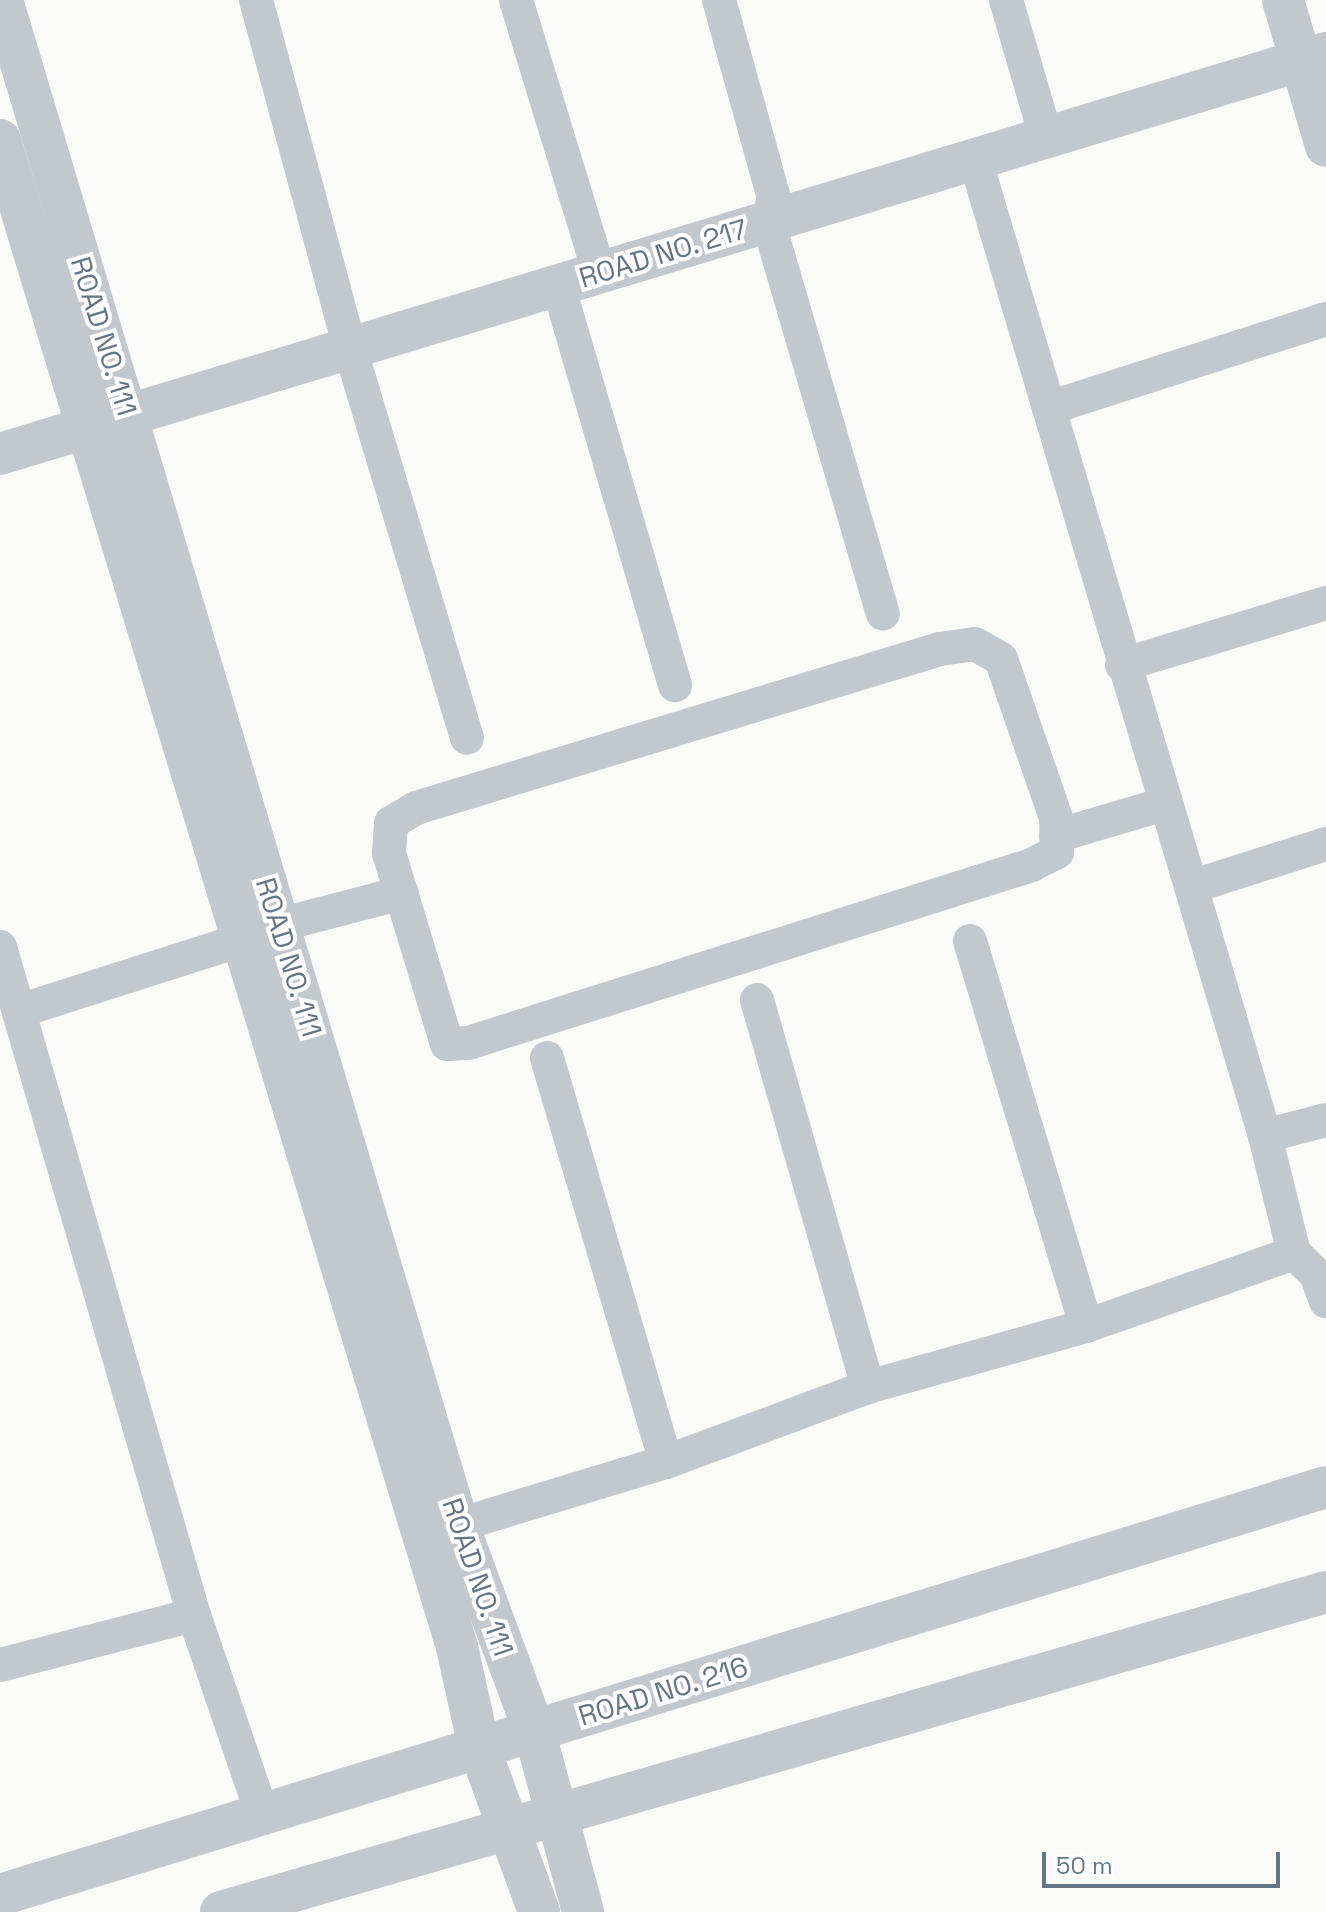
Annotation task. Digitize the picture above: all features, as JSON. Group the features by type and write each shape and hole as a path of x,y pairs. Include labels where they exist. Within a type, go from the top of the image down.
{"street":[{"name":"ROAD NO. 111","path":"2,0 128,416 261,932 457,1647 479,1747 539,1912"},
{"path":"256,0 350,348 467,738"},
{"path":"516,0 599,272"},
{"path":"719,0 774,198 768,221 883,613"},
{"path":"1006,0 1046,137"},
{"path":"1283,0 1312,57 1326,146"},
{"name":"ROAD NO. 217","path":"0,454 1312,57"},
{"name":"ROAD NO. 111","path":"2,155 87,428 261,932 458,1525 534,1730 583,1912"},
{"path":"975,159 1122,665 1265,1136 1294,1253 1316,1274 1326,1301"},
{"path":"558,285 675,685"},
{"path":"1049,408 1326,319"},
{"path":"1122,665 1326,603"},
{"path":"975,644 1001,659 1056,818 1056,836 1057,852 1032,865 468,1043 447,1044 389,853 391,823 416,808 940,649 975,644"},
{"path":"1056,836 1165,804"},
{"path":"1191,887 1326,844"},
{"path":"11,1006 402,893"},
{"path":"970,941 1086,1326"},
{"path":"0,947 11,1006 194,1615 262,1814"},
{"path":"757,1000 868,1387"},
{"path":"547,1058 666,1462"},
{"path":"1265,1136 1326,1120"},
{"path":"458,1525 666,1462 868,1387 1086,1326 1294,1253"},
{"name":"ROAD NO. 216","path":"0,1895 1326,1487"},
{"path":"242,1909 507,1829 1326,1592"},
{"path":"0,1665 194,1615"}]}
